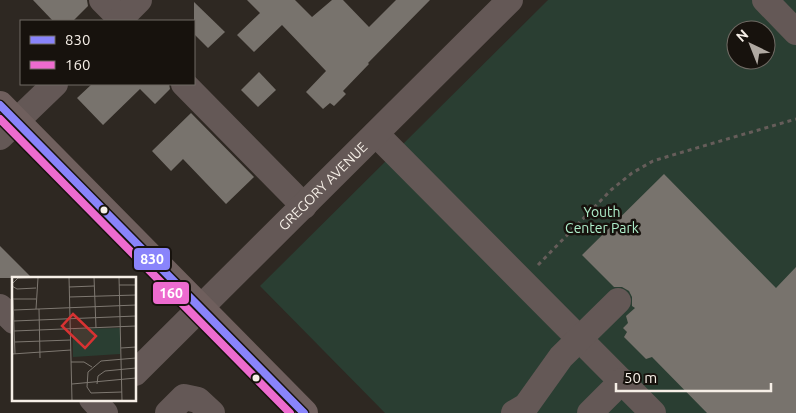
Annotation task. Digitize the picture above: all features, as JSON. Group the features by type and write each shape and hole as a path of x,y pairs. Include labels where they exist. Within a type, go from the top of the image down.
{"main road":[{"path":"5,122 200,308 304,413"}],"street":[{"path":"102,0 120,20 139,0"},
{"name":"GREGORY AVENUE","path":"136,372 510,0"},
{"path":"765,0 796,32"},
{"path":"5,122 54,85"},
{"path":"185,85 304,206"},
{"path":"376,134 653,413"},
{"path":"514,413 526,406 562,357 618,301"},
{"path":"0,307 12,319"},
{"path":"590,413 622,381"},
{"path":"168,413 184,397 198,400 212,413"}],"path":[{"path":"522,282 611,190 632,173 653,161 796,119"}],"green space":[{"name":"Youth Center Park","path":"548,0 796,0 796,413 385,413 260,286"}],"building":[{"path":"33,0 87,0 88,6 74,20 52,20"},
{"path":"247,0 295,0 312,17 332,0 343,0 369,27 396,0 430,0 368,63 343,91 346,94 334,106 330,103 323,109 306,92 326,71 282,25 254,52 237,35 260,13"},
{"path":"194,2 225,32 208,48 195,35"},
{"path":"259,72 276,90 258,107 241,90"},
{"path":"91,85 169,85 170,89 155,104 140,89 103,125 77,98"},
{"path":"191,113 254,177 226,204 183,159 171,171 152,151"},
{"path":"664,174 776,288 796,267 796,413 707,413 652,357 646,359 624,337 627,332 623,328 628,323 626,316 635,308 632,306 632,297 629,291 622,287 614,287 582,255"},
{"path":"0,246 31,277 0,278"}],"transit line":[{"name":"830","path":"0,105 304,413"},
{"name":"160","path":"0,119 290,413"}]}
